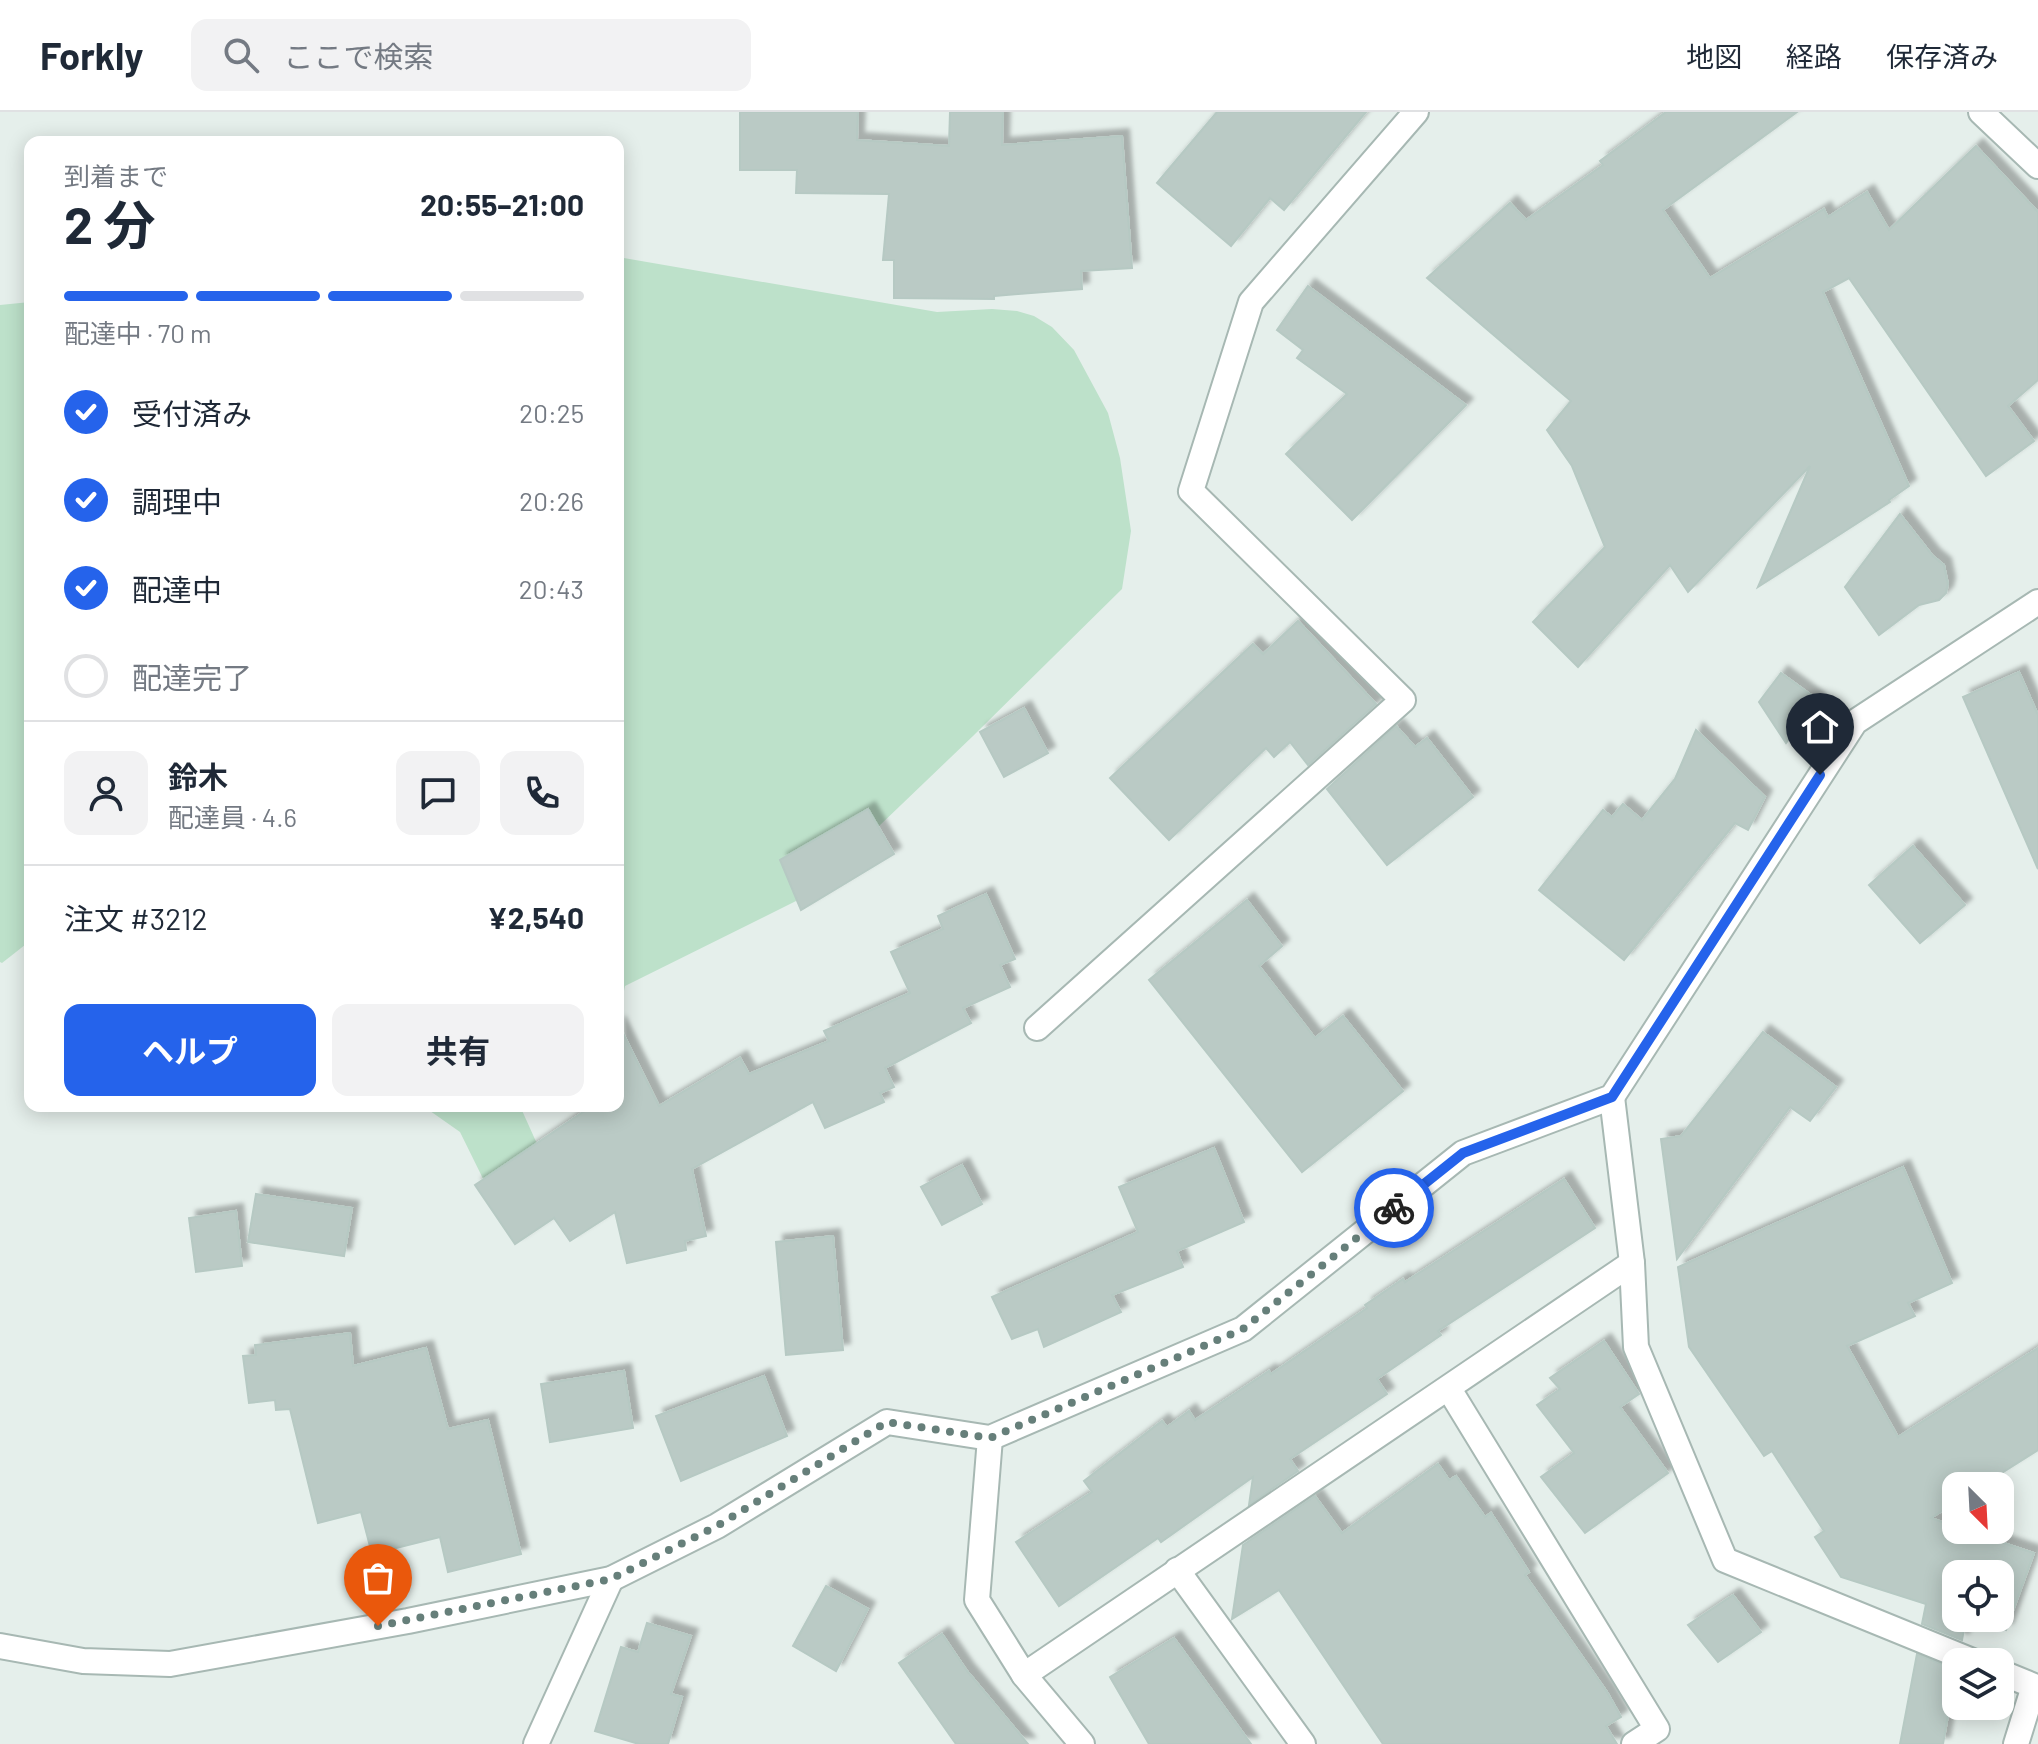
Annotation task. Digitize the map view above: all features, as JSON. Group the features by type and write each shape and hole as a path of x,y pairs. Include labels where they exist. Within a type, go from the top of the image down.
{"street":[{"path":"1037,1028 1403,700 1191,491 1251,302 1416,112"},
{"path":"1981,112 2038,166"},
{"path":"0,1646 83,1661 170,1664 408,1621 611,1579 717,1526 887,1422 990,1438 1243,1329 1463,1153 1612,1097 1855,722 2038,602"},
{"path":"1612,1097 1632,1263 1636,1347 1725,1560 1942,1649"},
{"path":"1024,1675 1632,1263"},
{"path":"1449,1389 1657,1729 1634,1744"},
{"path":"990,1438 977,1600 1024,1675 1082,1744"},
{"path":"1177,1570 1303,1744"},
{"path":"536,1744 611,1579"},
{"path":"2014,1678 2034,1686 2016,1744"}],"green space":[{"path":"624,258 937,312 1017,311 1034,316 1052,327 1074,350 1108,413 1120,458 1131,531 1122,589 806,896 625,986 624,991"},
{"path":"24,303 24,946 2,963 0,962 0,305"},
{"path":"432,1112 523,1112 565,1206 493,1199 460,1132"}],"building":[{"path":"740,112 858,112 857,140 949,146 950,112 1003,112 1002,145 1122,136 1132,268 1081,271 1082,289 994,296 994,299 894,298 894,260 883,260 889,194 796,193 797,170 740,170"},
{"path":"1217,112 1366,112 1284,210 1270,198 1231,246 1157,183"},
{"path":"1666,112 1797,112 1663,210 1710,278 1824,209 1828,217 1867,192 1889,230 1976,146 2038,212 2038,380 2008,406 2034,441 1986,476 1849,278 1823,292 1909,486 1890,502 1758,587 1810,466 1688,592 1670,565 1578,667 1533,622 1605,547 1572,466 1547,430 1571,401 1427,278 1510,203 1526,220 1603,165 1600,161"},
{"path":"1308,286 1466,405 1352,520 1286,454 1347,394 1297,358 1303,350 1277,330"},
{"path":"1900,514 1933,556 1944,565 1948,584 1946,593 1939,600 1919,605 1879,635 1845,587"},
{"path":"1298,621 1376,704 1308,765 1290,742 1274,757 1266,748 1169,840 1110,778 1253,644 1263,654"},
{"path":"2019,672 2038,715 2038,869 1963,697"},
{"path":"1781,673 1818,700 1786,743 1759,702"},
{"path":"1024,708 1048,753 1004,777 980,732"},
{"path":"1396,726 1415,747 1427,738 1473,797 1387,865 1327,789"},
{"path":"1696,730 1765,797 1748,830 1735,823 1624,960 1539,890 1603,810 1612,817 1623,804 1642,820 1675,779"},
{"path":"868,809 894,854 801,910 780,860"},
{"path":"1913,846 1965,905 1920,943 1869,885"},
{"path":"986,894 1015,959 1000,965 1010,987 963,1008 971,1023 885,1068 894,1087 880,1093 884,1102 825,1128 813,1102 692,1169 706,1236 685,1241 686,1250 627,1263 615,1212 570,1241 554,1218 515,1244 475,1185 583,1112 624,1112 624,1035 659,1106 740,1058 749,1074 829,1041 824,1031 910,993 891,952 943,929 938,916"},
{"path":"1247,900 1282,946 1259,966 1315,1038 1343,1016 1403,1091 1302,1172 1149,980"},
{"path":"1763,1032 1836,1087 1810,1121 1790,1107 1677,1259 1661,1139 1681,1136"},
{"path":"1214,1148 1244,1222 1177,1251 1183,1267 1112,1295 1121,1312 1044,1347 1038,1329 1012,1339 992,1297 1138,1232 1119,1187"},
{"path":"962,1165 982,1204 942,1225 921,1187"},
{"path":"1903,1167 1952,1283 1908,1303 1915,1316 1847,1346 1898,1437 2038,1348 2038,1450 2003,1472 1942,1472 1942,1511 1931,1518 1942,1522 1942,1544 2007,1544 2034,1553 2014,1608 2014,1560 1942,1560 1942,1632 1922,1624 1926,1604 1841,1577 1815,1537 1824,1531 1772,1451 1764,1456 1689,1347 1678,1267"},
{"path":"1564,1179 1595,1228 1438,1331 1441,1335 1377,1379 1387,1394 1290,1459 1298,1471 1249,1505 1253,1477 1161,1542 1158,1538 1059,1606 1016,1542 1092,1492 1084,1481 1162,1421 1167,1427 1189,1411 1195,1420 1269,1371 1271,1374 1367,1308 1365,1305 1403,1279 1405,1282"},
{"path":"256,1194 352,1208 344,1256 248,1242"},
{"path":"236,1211 242,1266 196,1272 189,1218"},
{"path":"833,1236 843,1350 786,1355 776,1242"},
{"path":"350,1333 353,1366 426,1348 448,1429 488,1420 521,1554 448,1572 440,1537 372,1554 361,1512 318,1523 290,1409 276,1410 275,1400 249,1403 243,1356 256,1355 255,1345"},
{"path":"1604,1341 1639,1394 1620,1407 1668,1473 1585,1533 1541,1477 1574,1453 1537,1405 1560,1389 1550,1378"},
{"path":"624,1371 633,1428 550,1442 541,1384"},
{"path":"764,1376 787,1436 681,1481 656,1416"},
{"path":"1438,1464 1449,1480 1456,1476 1485,1517 1491,1513 1529,1572 1525,1575 1607,1692 1621,1717 1606,1726 1617,1744 1383,1744 1279,1590 1232,1619 1243,1545 1315,1496 1342,1533"},
{"path":"826,1586 868,1609 836,1671 793,1646"},
{"path":"1733,1595 1761,1632 1718,1662 1688,1625"},
{"path":"647,1623 691,1636 671,1694 682,1697 668,1744 639,1744 595,1731 621,1647 638,1652"},
{"path":"1942,1632 1963,1632 1962,1640"},
{"path":"942,1634 967,1671 1028,1744 956,1744 899,1663"},
{"path":"1174,1638 1251,1744 1149,1744 1110,1677"},
{"path":"1917,1654 1942,1664 1942,1720 1947,1720 1943,1744 1900,1744"}],"way so far":[{"path":"378,1626 611,1579 717,1526 887,1422 990,1438 1243,1329 1394,1208"}],"route":[{"path":"1394,1208 1463,1153 1612,1097 1820,775"}]}
